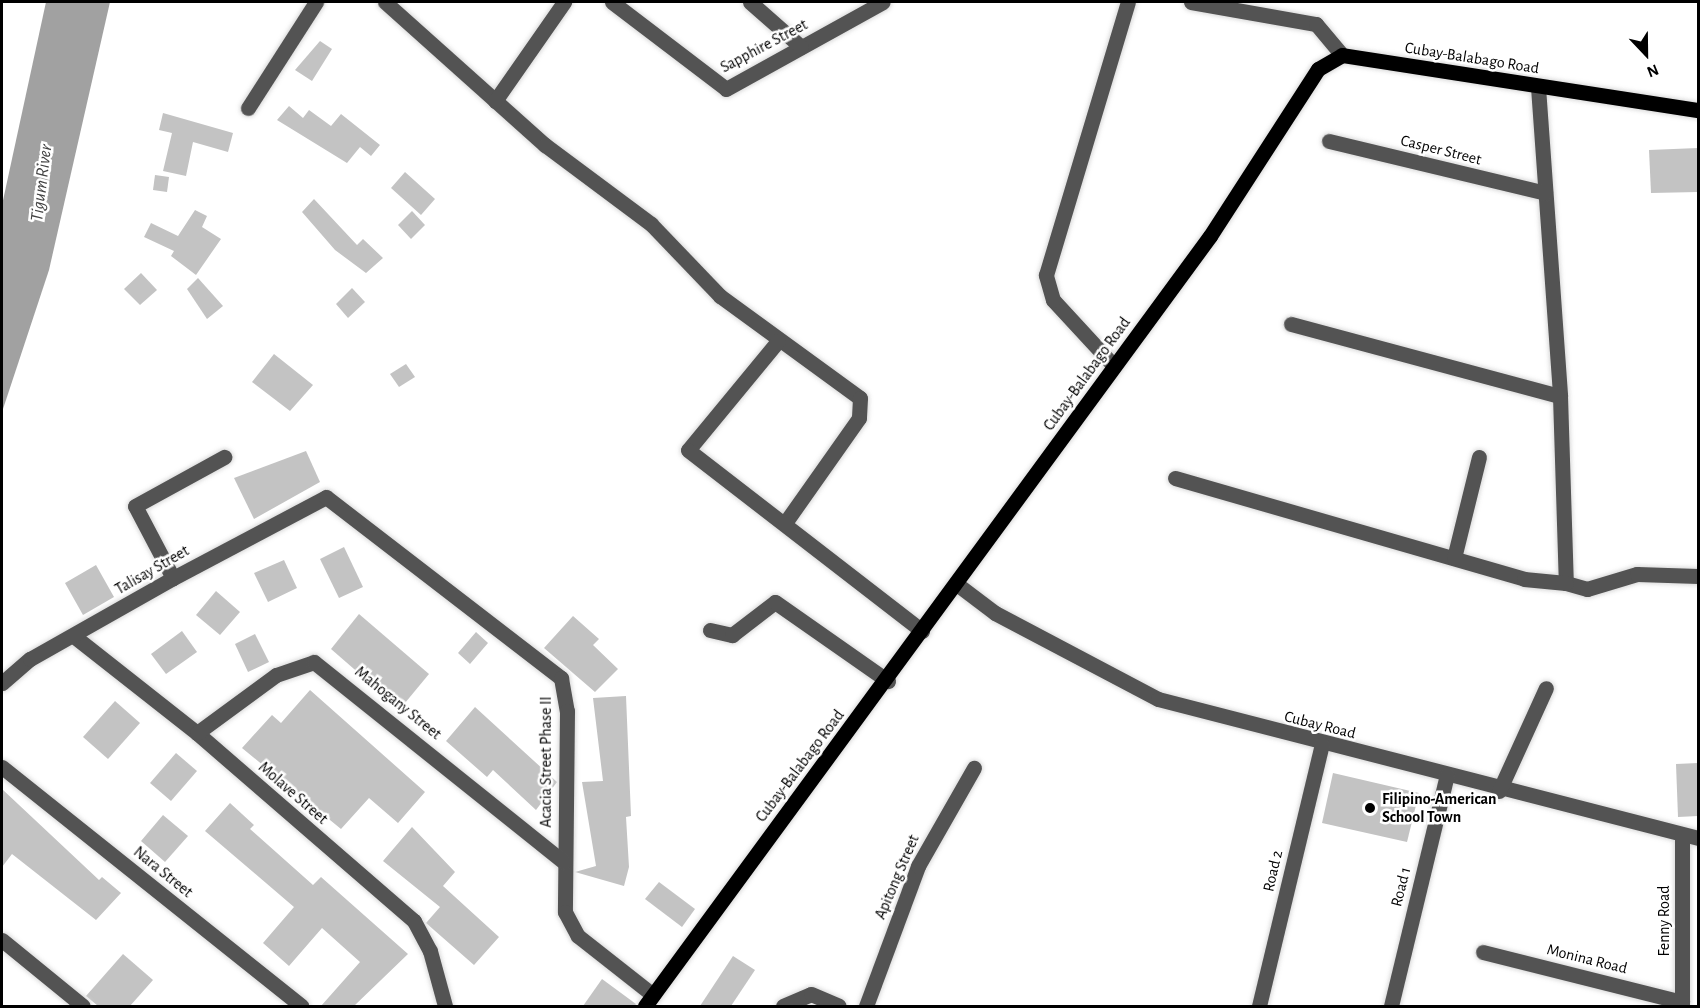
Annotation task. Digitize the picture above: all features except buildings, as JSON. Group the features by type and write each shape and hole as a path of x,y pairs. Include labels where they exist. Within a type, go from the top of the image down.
{"main road":[{"name":"Cubay-Balabago Road","path":"649,1001 888,681 1210,236 1318,69 1342,55 1698,110"}],"street":[{"path":"248,108 315,2"},
{"path":"385,2 495,101 651,224 720,296 778,342 837,378 860,398 861,407 853,427 785,523"},
{"path":"495,101 564,2"},
{"name":"Sapphire Street","path":"612,2 726,89 883,2"},
{"path":"750,2 801,47"},
{"path":"1114,366 1053,300 1046,274 1128,2"},
{"path":"1191,2 1251,6 1316,24 1342,55"},
{"path":"1538,87 1560,396 1566,583"},
{"name":"Casper Street","path":"1329,141 1545,193"},
{"path":"1291,324 1560,396"},
{"path":"778,342 688,450 922,631"},
{"path":"172,578 135,506 224,457"},
{"path":"1454,558 1479,457"},
{"path":"1175,478 1524,579 1566,583 1587,589 1637,573 1698,576"},
{"name":"Talisay Street","path":"2,683 30,659 75,637 172,578 326,497"},
{"name":"Acacia Street Phase II","path":"326,497 561,678 567,711 564,862 570,926 649,1001"},
{"name":"Cubay Road","path":"958,585 995,613 1158,699 1499,791 1698,838"},
{"path":"710,630 732,635 775,602 888,681"},
{"name":"Molave Street","path":"75,637 197,733 414,921 430,951 445,1006"},
{"name":"Mahogany Street","path":"197,733 276,675 314,662 564,862"},
{"path":"1499,791 1546,688"},
{"name":"Road 2","path":"1259,1006 1322,744"},
{"name":"Nara Street","path":"2,767 301,1006"},
{"name":"Apitong Street","path":"866,1006 918,866 974,768"},
{"name":"Road 1","path":"1391,1006 1447,776"},
{"name":"Fenny Road","path":"1682,835 1682,1004"},
{"path":"2,940 83,1006"},
{"name":"Monina Road","path":"1483,951 1682,1004"},
{"path":"783,1006 811,994 839,1006"}],"water":[{"name":"Tigum River","path":"46,2 110,2 49,270 2,412 2,205"}],"place":[{"name":"Filipino-American School Town","path":"1370,808"}]}
